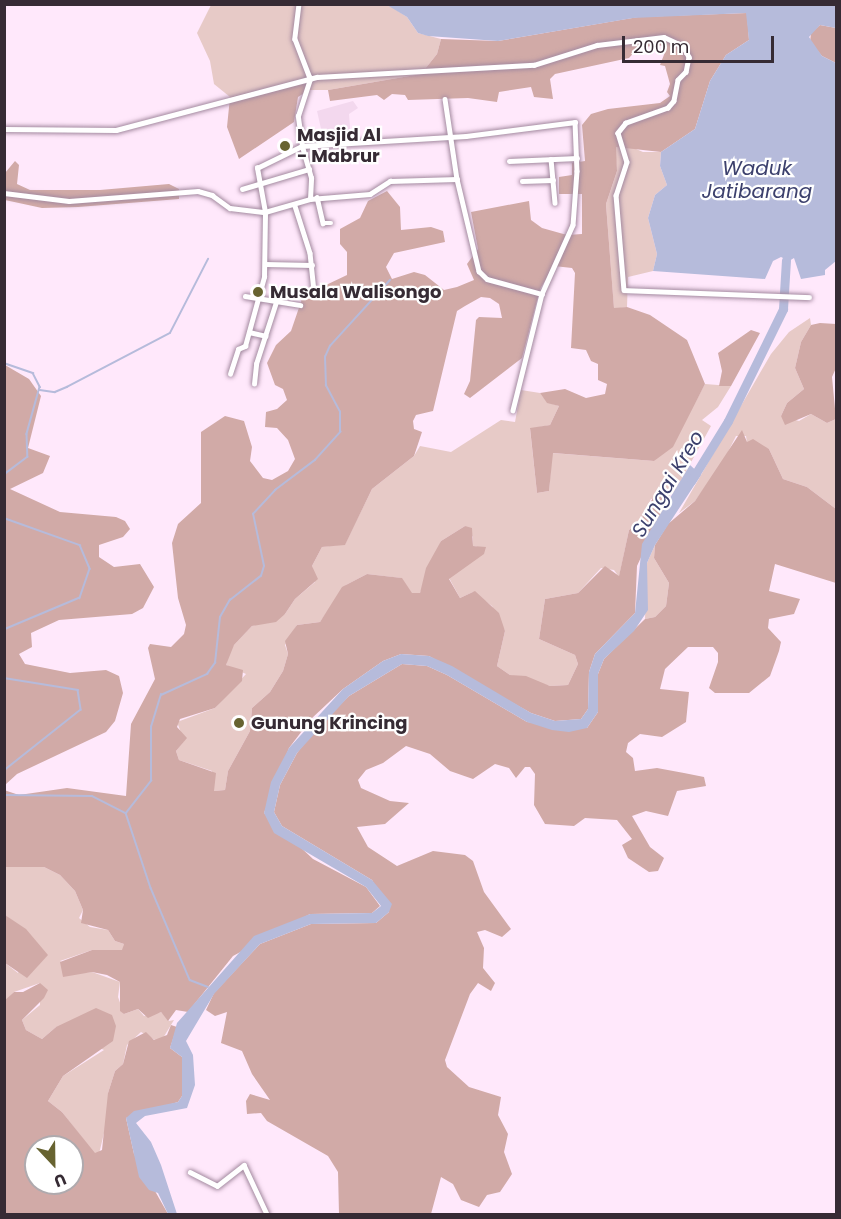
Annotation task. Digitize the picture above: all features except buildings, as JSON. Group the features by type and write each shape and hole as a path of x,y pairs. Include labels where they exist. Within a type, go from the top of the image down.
{"street":[{"path":"299,4 296,39 310,78 298,116 302,146 309,169 310,199"},
{"path":"4,129 116,130 310,78 421,68 534,65 577,50 647,37 664,37 682,46 689,57 686,72 678,80 674,101 668,108 626,123 618,133 627,162 616,195 625,290 710,291 809,297"},
{"path":"445,99 457,179 480,274 542,294"},
{"path":"230,375 249,332 260,299 266,264 265,212 259,165 302,146 450,137 574,122 577,133 577,158 573,225 542,294 513,411"},
{"path":"509,161 577,158"},
{"path":"551,159 555,203"},
{"path":"242,189 262,186 309,169"},
{"path":"4,193 69,201 198,191 212,195 230,208 265,212 295,206 317,197 370,194 390,181 457,179"},
{"path":"522,181 553,180"},
{"path":"317,197 323,223 330,223"},
{"path":"295,206 312,265 314,291"},
{"path":"266,264 312,265"},
{"path":"245,296 300,305"},
{"path":"254,384 276,302"},
{"path":"249,332 266,336"},
{"path":"190,1172 217,1186 244,1165 267,1215"}],"shaded area":[{"path":"387,4 407,17 418,33 441,39 437,54 421,74 328,90 309,90 303,79 230,97 214,84 210,61 197,33 211,5"},
{"path":"747,13 749,40 726,55 710,81 695,129 661,152 616,147 617,171 606,204 614,308 627,307 650,315 687,340 705,384 673,447 654,461 553,453 549,491 537,493 530,428 550,425 559,406 547,403 540,393 565,389 586,398 605,394 607,384 598,380 598,364 591,361 586,350 571,348 575,273 572,268 554,266 540,289 522,358 470,398 464,394 470,381 476,320 479,317 502,318 499,304 490,298 481,297 465,306 457,311 433,411 416,415 413,421 414,429 422,432 414,456 372,489 345,545 322,547 312,566 318,579 295,599 285,614 276,622 252,626 234,645 226,665 243,670 242,681 215,708 180,719 177,727 187,738 176,751 179,760 216,773 214,791 225,790 228,771 250,731 252,708 270,692 283,671 288,654 285,641 297,625 320,622 342,587 367,574 402,578 412,593 420,593 426,568 441,541 465,526 472,528 473,546 486,547 484,554 449,579 460,598 475,591 499,613 505,631 497,666 510,675 526,676 550,686 568,685 578,664 575,655 539,639 545,599 578,593 605,566 619,576 629,530 640,521 654,496 672,490 637,566 635,613 595,654 589,672 588,709 581,719 555,721 531,713 429,656 401,654 383,661 343,689 311,719 289,748 264,813 313,859 366,887 380,906 372,913 310,914 233,956 188,1012 176,1010 168,1021 161,1012 148,1018 138,1009 124,1014 120,1011 120,982 107,975 92,972 63,977 60,962 92,950 122,950 124,944 115,941 108,930 81,923 83,910 75,891 60,875 44,867 5,867 4,790 19,795 67,788 126,796 131,724 155,679 148,648 150,644 171,647 184,634 186,625 178,598 172,543 178,524 201,503 201,432 225,416 244,421 252,447 250,461 263,478 272,480 288,471 295,459 288,440 277,428 265,427 266,412 277,409 287,400 283,389 275,385 267,363 276,345 291,331 303,296 347,275 347,252 340,244 340,229 360,218 368,201 387,191 400,207 401,230 431,227 443,231 445,242 394,253 386,267 392,279 414,272 425,275 444,290 457,287 474,280 467,264 478,249 471,212 529,201 531,220 542,228 567,235 582,234 582,194 559,194 559,177 572,175 572,163 585,161 582,125 591,114 608,109 660,103 670,96 667,92 670,84 665,66 660,65 667,47 658,45 638,48 629,58 555,74 550,79 553,99 534,97 531,87 499,92 497,102 468,98 408,100 405,95 392,94 384,100 377,95 330,101 328,90 421,74 437,54 441,39 498,41 638,17"},
{"path":"820,25 836,28 836,63 822,56 810,42 811,33"},
{"path":"303,79 309,90 298,97 294,122 239,159 227,127 230,97"},
{"path":"353,101 358,108 349,114 351,140 324,142 317,111"},
{"path":"629,146 643,152 661,152 660,166 667,185 655,195 648,218 657,254 653,271 628,277 627,307 614,309 606,204 617,171 615,147"},
{"path":"15,161 19,165 17,184 30,190 100,190 169,184 179,189 179,199 42,208 5,200 5,173"},
{"path":"810,318 811,325 801,342 795,368 804,389 787,403 781,416 799,421 811,414 827,423 836,419 836,509 807,487 783,479 769,449 747,443 746,436 736,436 723,462 695,501 679,513 771,354 789,332"},
{"path":"836,324 836,368 832,377 836,419 827,423 811,414 785,425 781,416 787,403 804,389 795,368 801,342 811,325"},
{"path":"751,330 760,333 731,386 719,386 722,371 718,353"},
{"path":"5,365 29,379 41,396 28,448 50,456 43,473 10,489 60,512 116,517 125,521 130,529 123,537 99,545 99,557 114,567 140,564 154,587 143,608 132,614 59,620 31,633 32,647 19,654 25,664 70,673 106,670 119,676 123,693 115,721 106,732 17,774 5,785"},
{"path":"705,384 731,386 718,407 702,420 711,426 674,493 651,499 640,521 629,530 619,577 614,570 601,568 578,593 545,599 539,639 575,655 578,664 568,685 550,686 510,675 497,666 505,631 492,606 473,592 460,598 449,578 477,546 473,546 473,537 465,526 441,541 420,593 412,594 401,578 367,574 346,585 320,622 297,625 285,645 288,654 283,671 270,692 252,708 250,731 228,771 225,790 214,791 212,771 179,760 176,751 184,741 177,722 215,708 246,674 226,665 230,649 252,626 285,614 295,599 315,582 312,566 322,547 345,544 372,489 414,456 420,446 451,452 501,420 515,422 521,390 540,393 547,402 559,406 550,425 530,429 537,493 549,491 552,453 654,461 683,425"},
{"path":"742,430 747,442 753,439 769,449 783,479 807,487 836,509 836,583 775,564 769,591 800,599 794,614 769,619 768,628 781,642 779,651 770,676 749,693 715,693 709,688 718,662 718,653 713,647 688,647 665,669 660,689 689,692 686,722 662,737 640,734 628,743 626,752 633,758 635,771 657,768 704,777 706,786 677,791 668,816 646,811 632,816 650,847 664,858 658,871 649,872 628,858 622,845 632,839 617,820 585,818 574,826 545,824 534,805 535,774 530,767 525,767 516,778 509,768 495,764 473,779 450,771 430,754 406,746 383,763 366,770 358,780 361,788 390,801 409,803 385,824 357,827 368,847 397,866 433,851 465,855 473,861 484,892 511,929 502,937 485,930 477,932 484,948 483,968 495,983 491,991 478,983 470,994 445,1060 447,1067 469,1087 501,1097 498,1115 508,1134 504,1152 512,1174 500,1192 487,1195 479,1207 461,1200 453,1184 441,1177 431,1214 339,1214 338,1172 328,1156 267,1121 261,1113 247,1114 246,1101 250,1094 270,1100 252,1074 242,1051 221,1043 227,1012 215,1016 206,1010 214,993 260,944 311,924 376,923 389,912 372,880 282,826 274,812 280,785 297,753 319,725 349,696 402,664 427,666 447,675 527,722 587,728 598,712 598,674 604,659 645,619 655,617 666,606 669,583 654,558 655,545 668,524 695,501"},
{"path":"655,545 654,558 669,583 666,606 655,617 645,619 647,563"},
{"path":"4,867 44,867 60,875 75,891 83,910 79,918 90,927 108,930 115,941 124,944 123,950 92,950 60,961 78,973 92,972 120,982 118,997 124,1014 138,1009 144,1016 161,1012 169,1021 174,1020 163,1038 155,1040 141,1032 127,1045 123,1064 115,1071 108,1093 109,1112 99,1154 94,1153 84,1140 84,1135 80,1135 62,1112 48,1101 63,1076 104,1050 56,1027 42,1039 26,1030 22,1020 40,1005 40,983 14,992 5,1001 5,963 18,973 32,938 5,915"},
{"path":"5,915 26,929 48,955 27,978 5,963"},
{"path":"40,983 48,990 44,998 22,1020 26,1030 42,1039 56,1027 96,1008 112,1015 116,1026 113,1041 63,1076 48,1101 62,1112 81,1135 24,1135 24,1195 84,1195 84,1139 95,1153 102,1150 108,1093 115,1071 123,1064 129,1041 146,1032 154,1040 167,1035 171,1025 177,1027 170,1048 182,1057 182,1096 178,1102 126,1118 134,1154 168,1214 5,1214 4,1001 14,992 23,992"}],"water":[{"name":"Waduk Jatibarang","path":"387,5 836,5 836,28 820,25 809,37 822,56 836,63 836,261 825,270 825,275 801,279 794,258 789,261 781,257 773,261 765,279 653,271 657,254 648,218 655,195 667,185 660,166 661,152 695,129 710,81 726,55 749,40 746,13 633,18 498,41 428,36 418,33 407,17"},
{"path":"690,465 701,475 655,545 647,563 648,610 634,631 604,659 598,674 598,712 587,728 569,732 552,730 527,722 447,675 427,666 402,664 349,696 297,753 280,785 274,812 282,826 372,880 392,904 389,912 376,923 311,924 260,944 214,994 186,1041 193,1055 195,1085 187,1108 145,1116 136,1123 151,1142 161,1165 177,1214 168,1214 158,1193 149,1190 139,1177 126,1118 134,1111 178,1102 182,1096 182,1057 170,1048 177,1023 254,936 310,914 372,913 381,906 366,887 274,833 264,813 271,782 289,748 343,689 383,661 401,654 429,656 452,666 531,713 555,721 581,719 588,709 589,672 595,654 635,613 642,544"}],"waterway":[{"path":"40,390 55,392 67,387 170,333 208,259"},
{"name":"Sungai Kreo","path":"691,481 728,421 783,309 786,260"},
{"path":"126,813 151,781 151,727 161,695 207,674 215,663 220,617 230,600 261,576 264,566 253,514 275,490 315,460 340,432 340,412 326,386 325,357 330,346 390,280"},
{"path":"4,363 33,373 40,387 27,434 28,457 4,475"},
{"path":"4,518 80,545 90,569 80,598 4,630"},
{"path":"4,678 78,690 81,710 4,771"},
{"path":"4,795 92,796 126,813 151,888 190,980 208,987"}],"place":[{"name":"Masjid Al - Mabrur","path":"285,146"},
{"name":"Musala Walisongo","path":"258,292"},
{"name":"Gunung Krincing","path":"239,723"}]}
